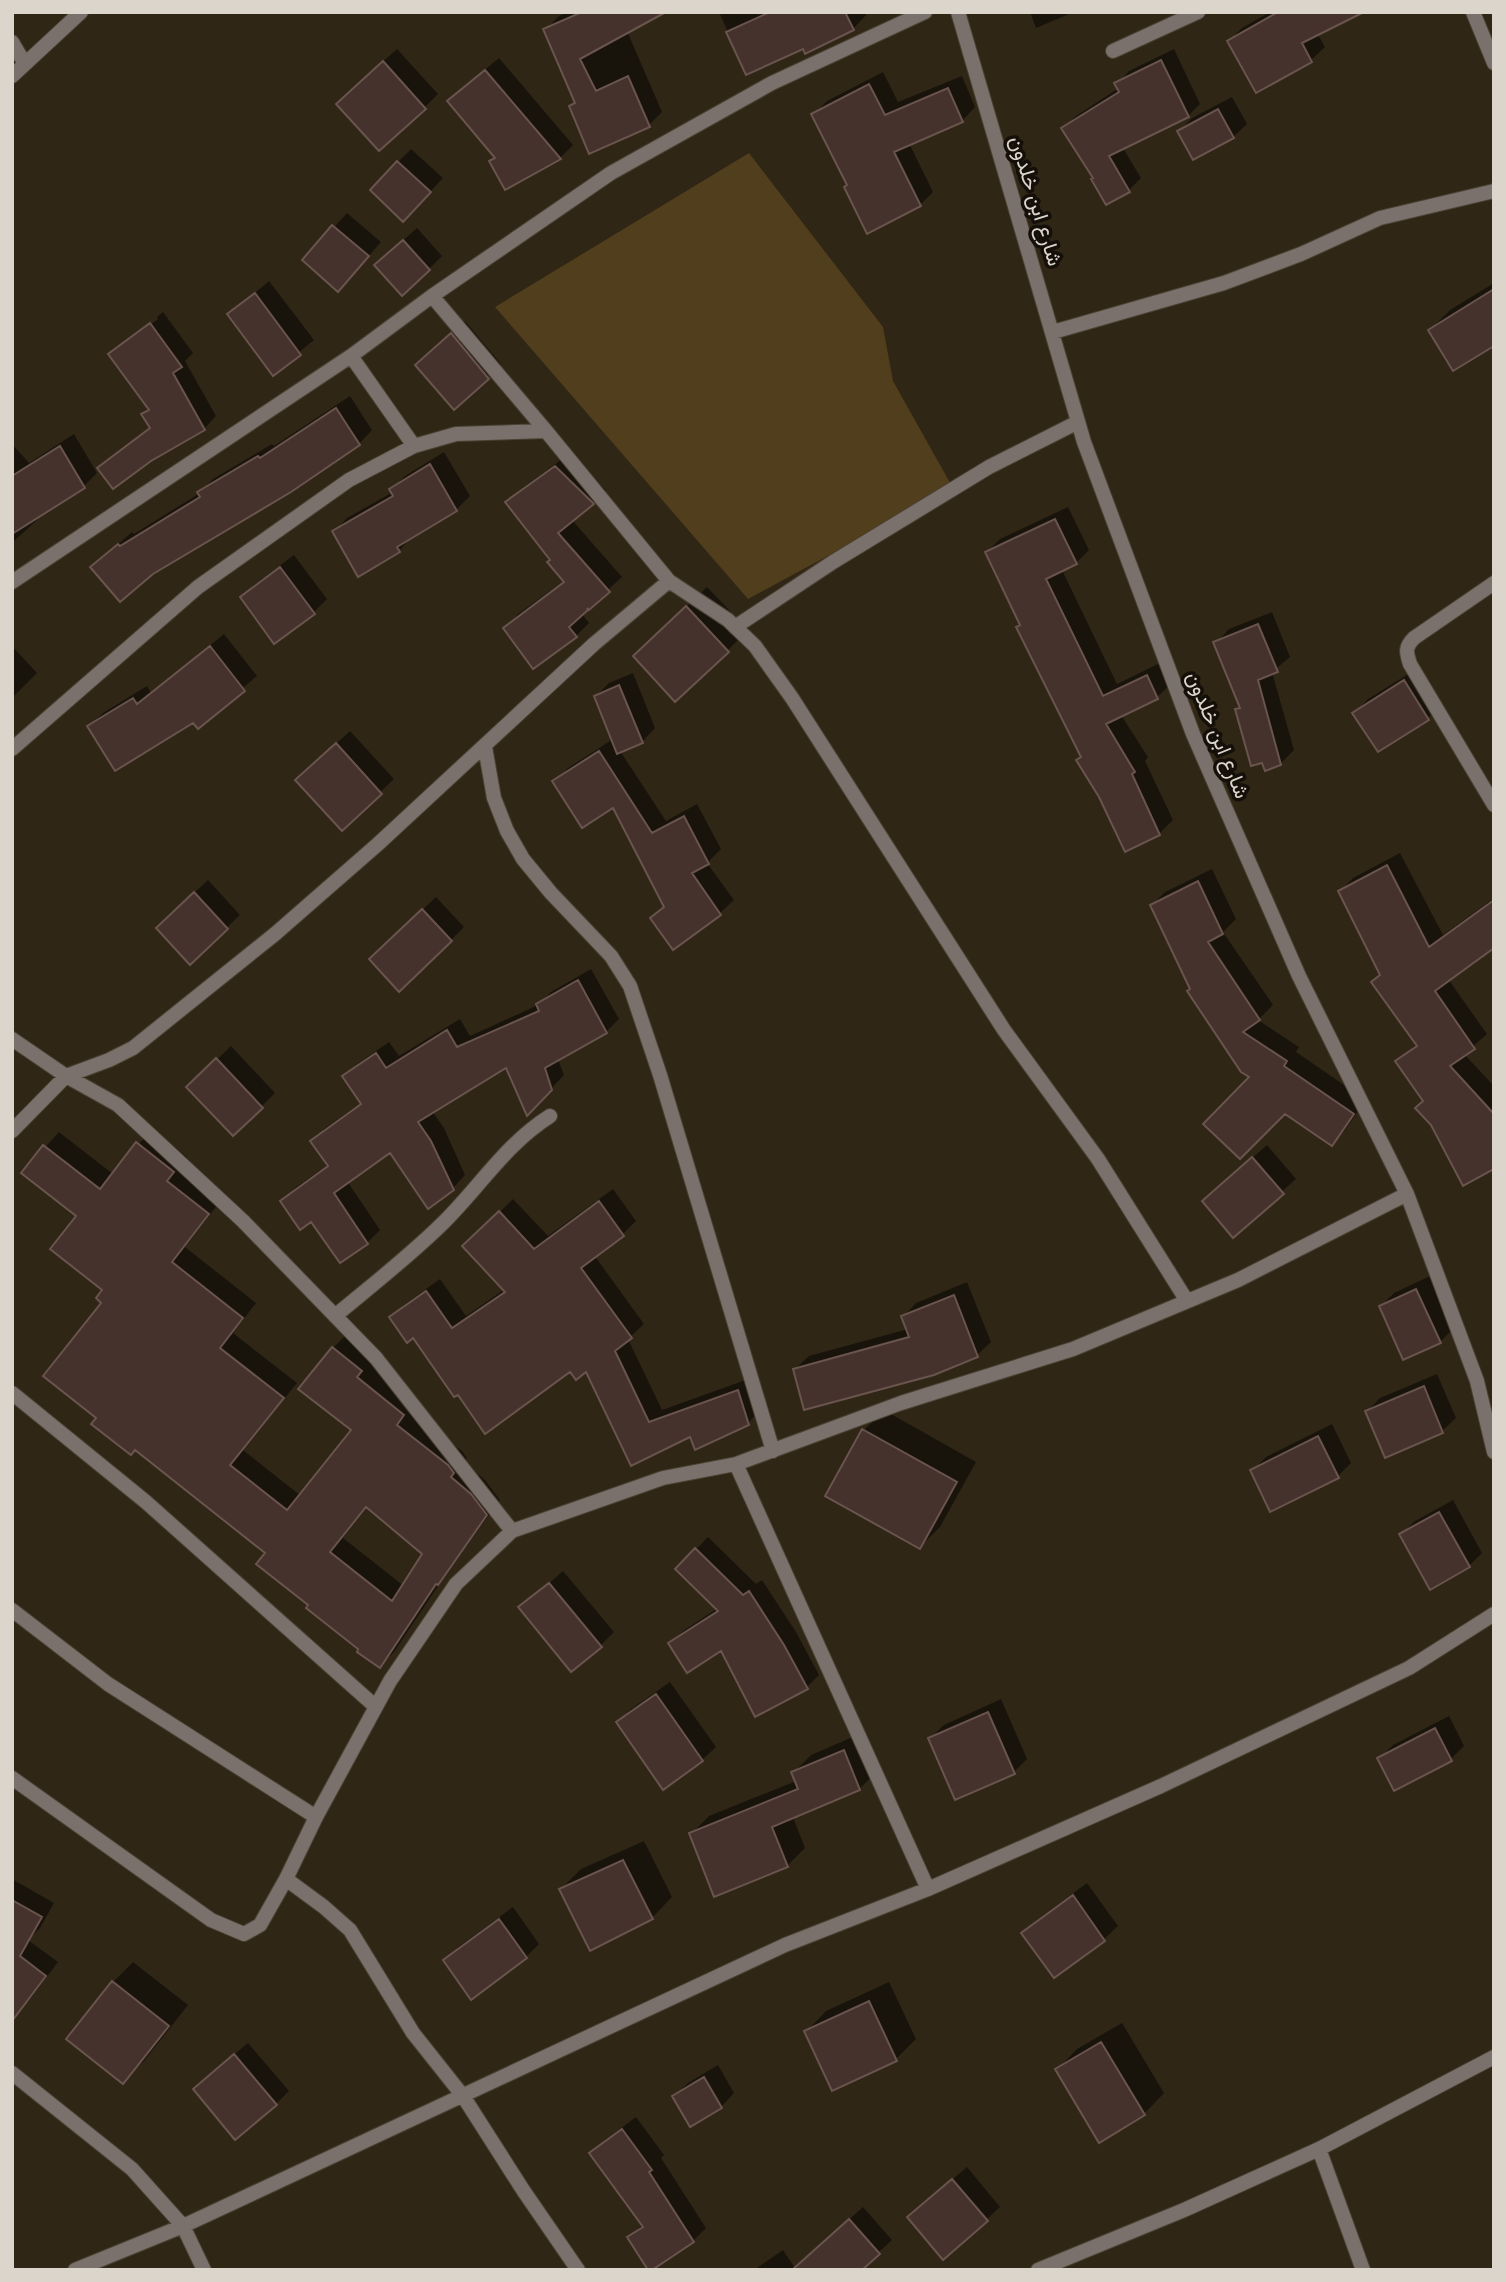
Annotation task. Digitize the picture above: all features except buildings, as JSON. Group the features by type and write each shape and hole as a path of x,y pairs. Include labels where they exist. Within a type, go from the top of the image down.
{"street":[{"path":"12,76 81,12"},
{"path":"12,582 351,356 432,296 611,173 772,83 925,12"},
{"name":"شارع ابن خلدون","path":"958,12 1078,422 1193,734 1299,976 1407,1194 1477,1381 1494,1452"},
{"path":"1113,51 1198,12"},
{"path":"1473,12 1494,64"},
{"path":"13,46 25,64"},
{"path":"1053,332 1224,283 1301,254 1380,219 1494,191"},
{"path":"432,296 669,581 729,620 755,646 792,698 989,1008 1098,1158 1187,1301"},
{"path":"351,356 414,446"},
{"path":"735,627 833,562 978,474 1078,422"},
{"path":"12,749 198,587 349,481 414,446 456,434 546,431"},
{"path":"12,1131 66,1076 134,1048 196,995 275,934 485,747 594,644 669,581"},
{"path":"1494,583 1414,638 1406,651 1410,664 1494,805"},
{"path":"485,747 494,798 507,831 523,859 551,893 611,956 630,986 660,1074 772,1451"},
{"path":"12,1039 66,1076 118,1105 243,1221 376,1359 512,1531"},
{"path":"335,1316 444,1222 510,1148 528,1130 550,1116"},
{"path":"12,1778 211,1920 229,1930 244,1934 260,1925 390,1681 456,1584 512,1531 663,1478 736,1464 901,1403 1073,1349 1238,1280 1407,1194"},
{"path":"12,1393 146,1502 376,1707"},
{"path":"736,1464 928,1889"},
{"path":"12,1610 108,1684 316,1817"},
{"path":"75,2270 183,2226 785,1945 928,1889 1161,1786 1409,1668 1494,1614"},
{"path":"286,1879 350,1930 413,2033 463,2096 578,2270"},
{"path":"1038,2270 1184,2210 1319,2149 1494,2057"},
{"path":"12,2073 132,2169 183,2226 204,2270"},
{"path":"1319,2149 1363,2270"}],"shaded area":[{"path":"749,153 883,327 893,381 953,488 748,599 495,307"}]}
